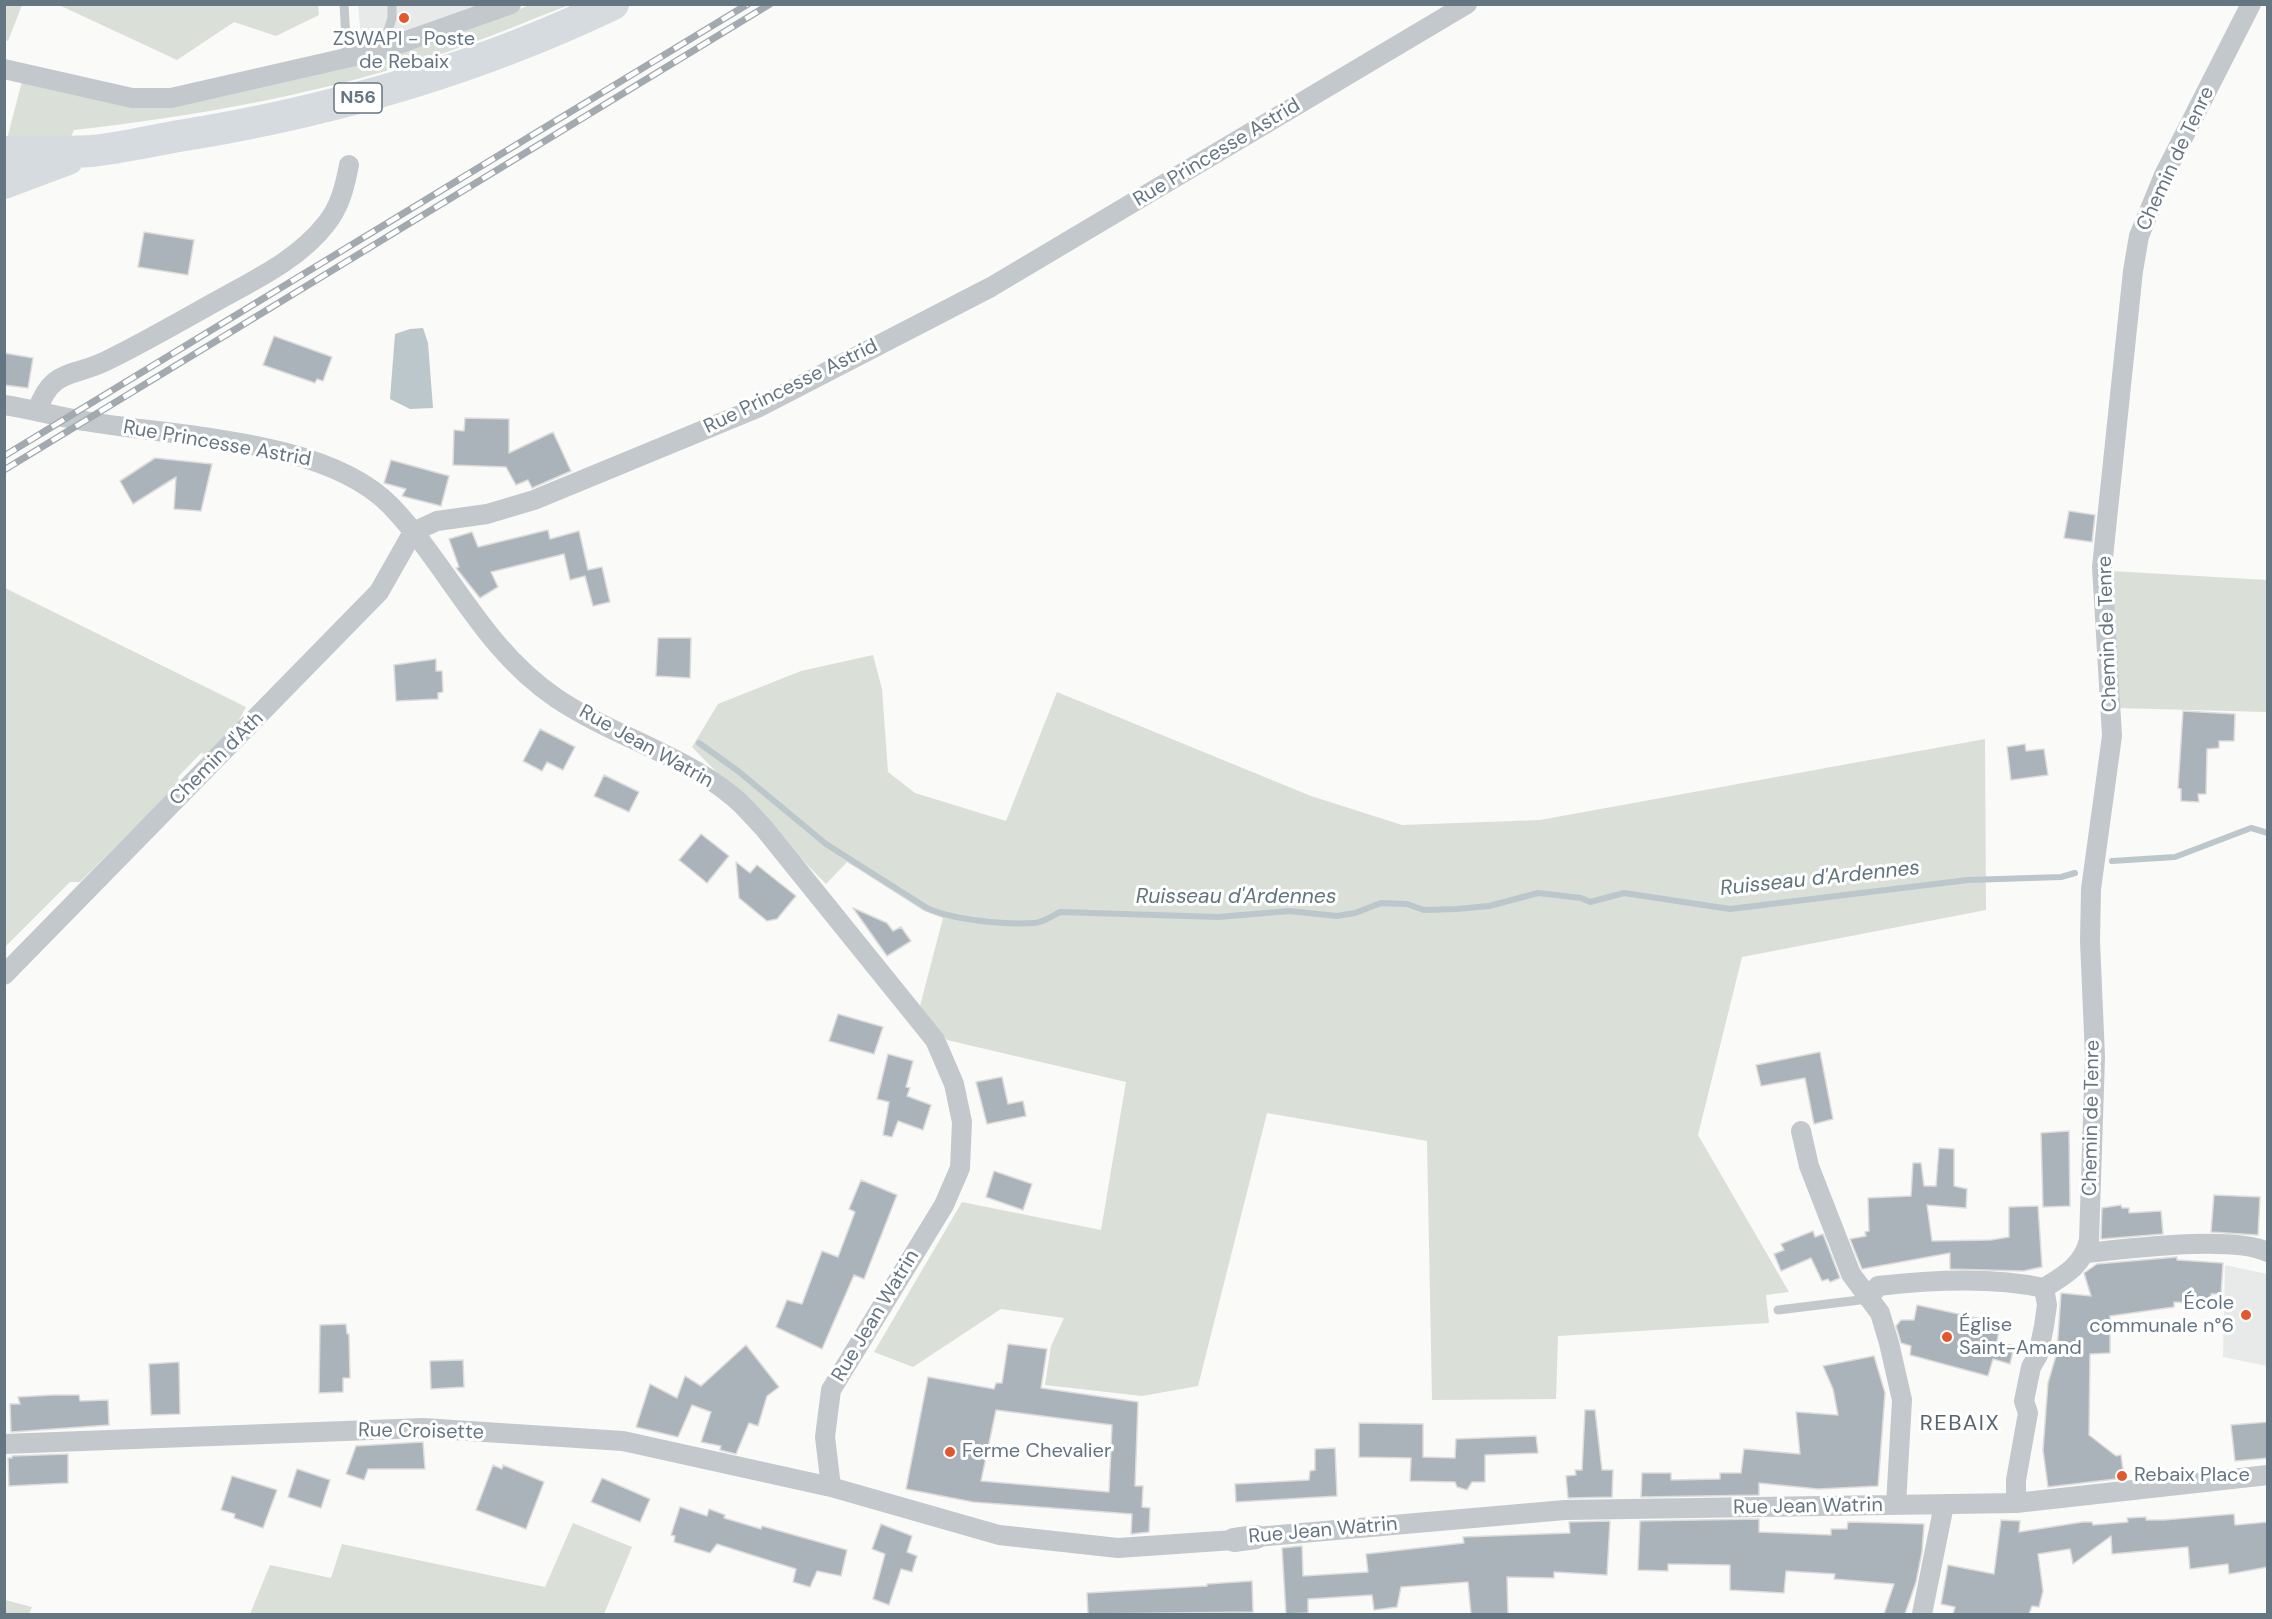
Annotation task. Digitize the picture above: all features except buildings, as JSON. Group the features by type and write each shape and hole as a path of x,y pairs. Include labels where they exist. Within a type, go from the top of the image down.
{"highway":[{"name":"N56","path":"4,152 91,151 222,129 368,96 518,46 613,4"},
{"name":"N56","path":"4,183 91,151"}],"street":[{"path":"4,69 132,98 171,98 381,50 490,9 511,4"},
{"name":"Rue Princesse Astrid","path":"4,405 84,421 252,446 323,463 354,478 389,504 413,532 436,521 487,514 534,500 757,408 991,287 1467,4"},
{"name":"Chemin de Tenre","path":"2086,1253 2089,1240 2095,1057 2090,941 2091,889 2112,736 2102,567 2134,263 2139,236 2164,175 2251,4"},
{"path":"37,411 43,394 52,382 103,362 149,339 270,272 310,241 327,223 339,201 349,165"},
{"name":"Chemin d'Ath","path":"4,975 379,592 413,532"},
{"name":"Rue Jean Watrin","path":"413,532 467,610 504,653 556,698 695,770 732,795 763,827 935,1040 954,1084 962,1122 960,1168 944,1205 831,1390 825,1437 831,1487 999,1535 1118,1548 1565,1510 2016,1503 2268,1475"},
{"path":"1801,1131 1809,1166 1851,1274 1880,1313 1902,1400 1896,1505"},
{"path":"1869,1298 1878,1286 1904,1283 2001,1283 2044,1288 2079,1263 2086,1253 2185,1245 2224,1245 2268,1252"},
{"path":"2016,1503 2016,1480 2028,1413 2024,1401 2031,1366 2038,1355 2044,1326 2047,1305 2044,1288"},
{"name":"Rue Croisette","path":"4,1444 423,1428 623,1441 831,1487"},
{"path":"1922,1614 1935,1562 1944,1505"}],"lane":[{"path":"344,4 347,57"},
{"path":"381,50 392,18 393,4"},
{"path":"1778,1310 1869,1298"}],"shaded area":[{"path":"5,4 22,5 8,41 5,40"},
{"path":"318,4 319,15 276,36 234,22 177,60 59,5"},
{"name":"ZSWAPI - Poste de Rebaix","path":"358,5 485,5 386,40 361,38"},
{"path":"530,5 569,5 450,51 358,79 217,110 74,130 70,139 6,143 22,81 134,107 416,48"},
{"path":"423,328 428,343 433,408 410,409 390,399 395,334"},
{"path":"2111,571 2267,580 2267,712 2116,708"},
{"path":"5,588 246,707 236,726 208,755 201,753 178,777 179,783 80,882 70,882 5,947"},
{"path":"873,655 882,689 888,772 915,793 1006,821 1057,692 1311,796 1402,825 1540,820 1985,739 1986,910 1742,957 1698,1135 1789,1292 1766,1295 1769,1323 1558,1336 1556,1399 1432,1400 1427,1141 1267,1113 1198,1386 1142,1396 1045,1385 1051,1346 1064,1318 1001,1309 913,1367 874,1352 962,1202 1101,1230 1126,1082 947,1040 920,1006 943,918 924,911 847,862 826,884 692,747 718,704 801,671"},
{"name":"École communale n°6","path":"2225,1265 2267,1274 2267,1366 2223,1357"},
{"path":"573,1523 632,1547 604,1614 250,1614 270,1565 331,1578 342,1544 545,1587"},
{"path":"5,1600 32,1607 29,1614 5,1614"}],"waterway":[{"name":"Ruisseau d'Ardennes","path":"699,743 738,771 826,844 927,908 965,919 994,922 1037,923 1060,912 1218,917 1289,911 1337,916 1355,913 1381,903 1407,904 1424,910 1457,909 1489,906 1538,893 1581,898 1590,902 1624,893 1730,909 1968,880 2061,877 2075,873"},
{"name":"Ruisseau d'Ardennes","path":"2112,861 2175,857 2251,828 2268,833"}],"railway":[{"path":"4,456 748,4"},
{"path":"4,470 770,4"}],"place":[{"name":"ZSWAPI - Poste de Rebaix","path":"404,18"},
{"name":"École communale n°6","path":"2246,1315"},
{"name":"Église Saint-Amand","path":"1947,1337"},
{"name":"Ferme Chevalier","path":"950,1452"},
{"name":"Rebaix Place","path":"2122,1476"}],"district":[{"name":"REBAIX","path":"1960,1424"}]}
